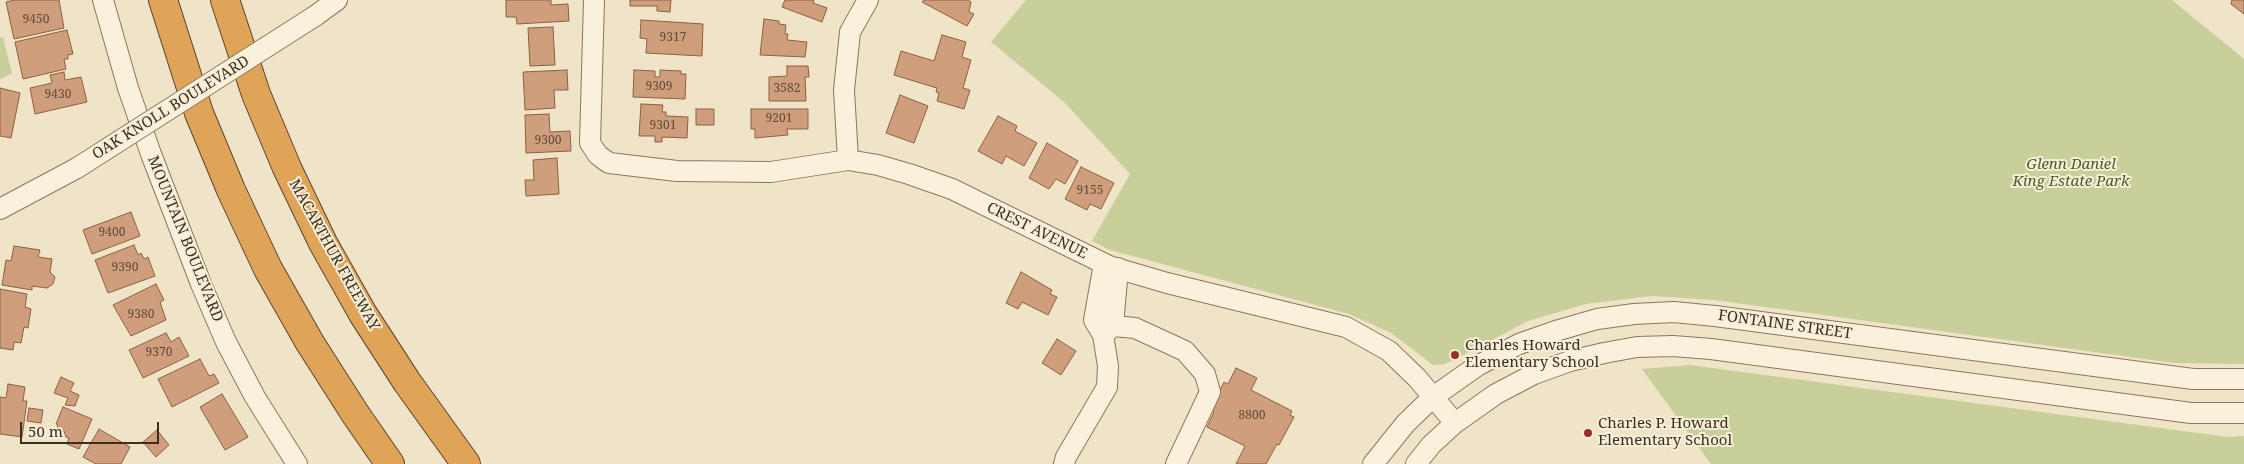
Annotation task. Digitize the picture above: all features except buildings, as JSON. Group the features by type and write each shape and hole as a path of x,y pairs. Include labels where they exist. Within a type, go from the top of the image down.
{"highway":[{"path":"163,0 200,113 231,190 268,269 315,351 390,464"},
{"name":"MACARTHUR FREEWAY","path":"225,0 256,94 287,168 324,243 363,314 407,382 466,464"}],"street":[{"name":"MOUNTAIN BOULEVARD","path":"103,0 132,97 201,284 226,342 251,389 298,464"},
{"name":"OAK KNOLL BOULEVARD","path":"0,209 77,168 337,0"},
{"name":"CREST AVENUE","path":"594,0 590,143 598,155 610,163 677,171 771,172 848,160 878,165 952,189 1002,215 1111,266 1167,283 1346,327 1389,351 1417,378 1455,423"},
{"path":"848,160 844,90 850,32 868,0"},
{"path":"1064,464 1066,457 1107,387 1111,266"},
{"name":"FONTAINE STREET","path":"1373,464 1406,423 1433,397 1477,366 1519,344 1551,332 1597,319 1634,314 1674,312 1715,316 2193,379 2244,379"},
{"path":"1108,331 1135,328 1185,351 1205,374 1210,392 1176,464"},
{"path":"1416,464 1431,445 1455,423 1496,394 1534,374 1604,353 1637,347 1673,346 1711,349 2191,413 2244,413"}],"green space":[{"name":"Glenn Daniel King Estate Park","path":"1026,0 2172,0 2244,59 2244,364 2174,363 1714,300 1652,296 1586,304 1528,321 1452,361 1433,365 1391,333 1349,314 1110,250 1092,241 1130,174 1064,102 991,42"},
{"path":"3,37 12,73 0,80 0,38"},
{"path":"1690,365 2228,437 2244,436 2244,464 1711,464 1642,369"}],"place":[{"name":"Charles Howard Elementary School","path":"1455,355"},
{"name":"Charles P. Howard Elementary School","path":"1588,433"}]}
